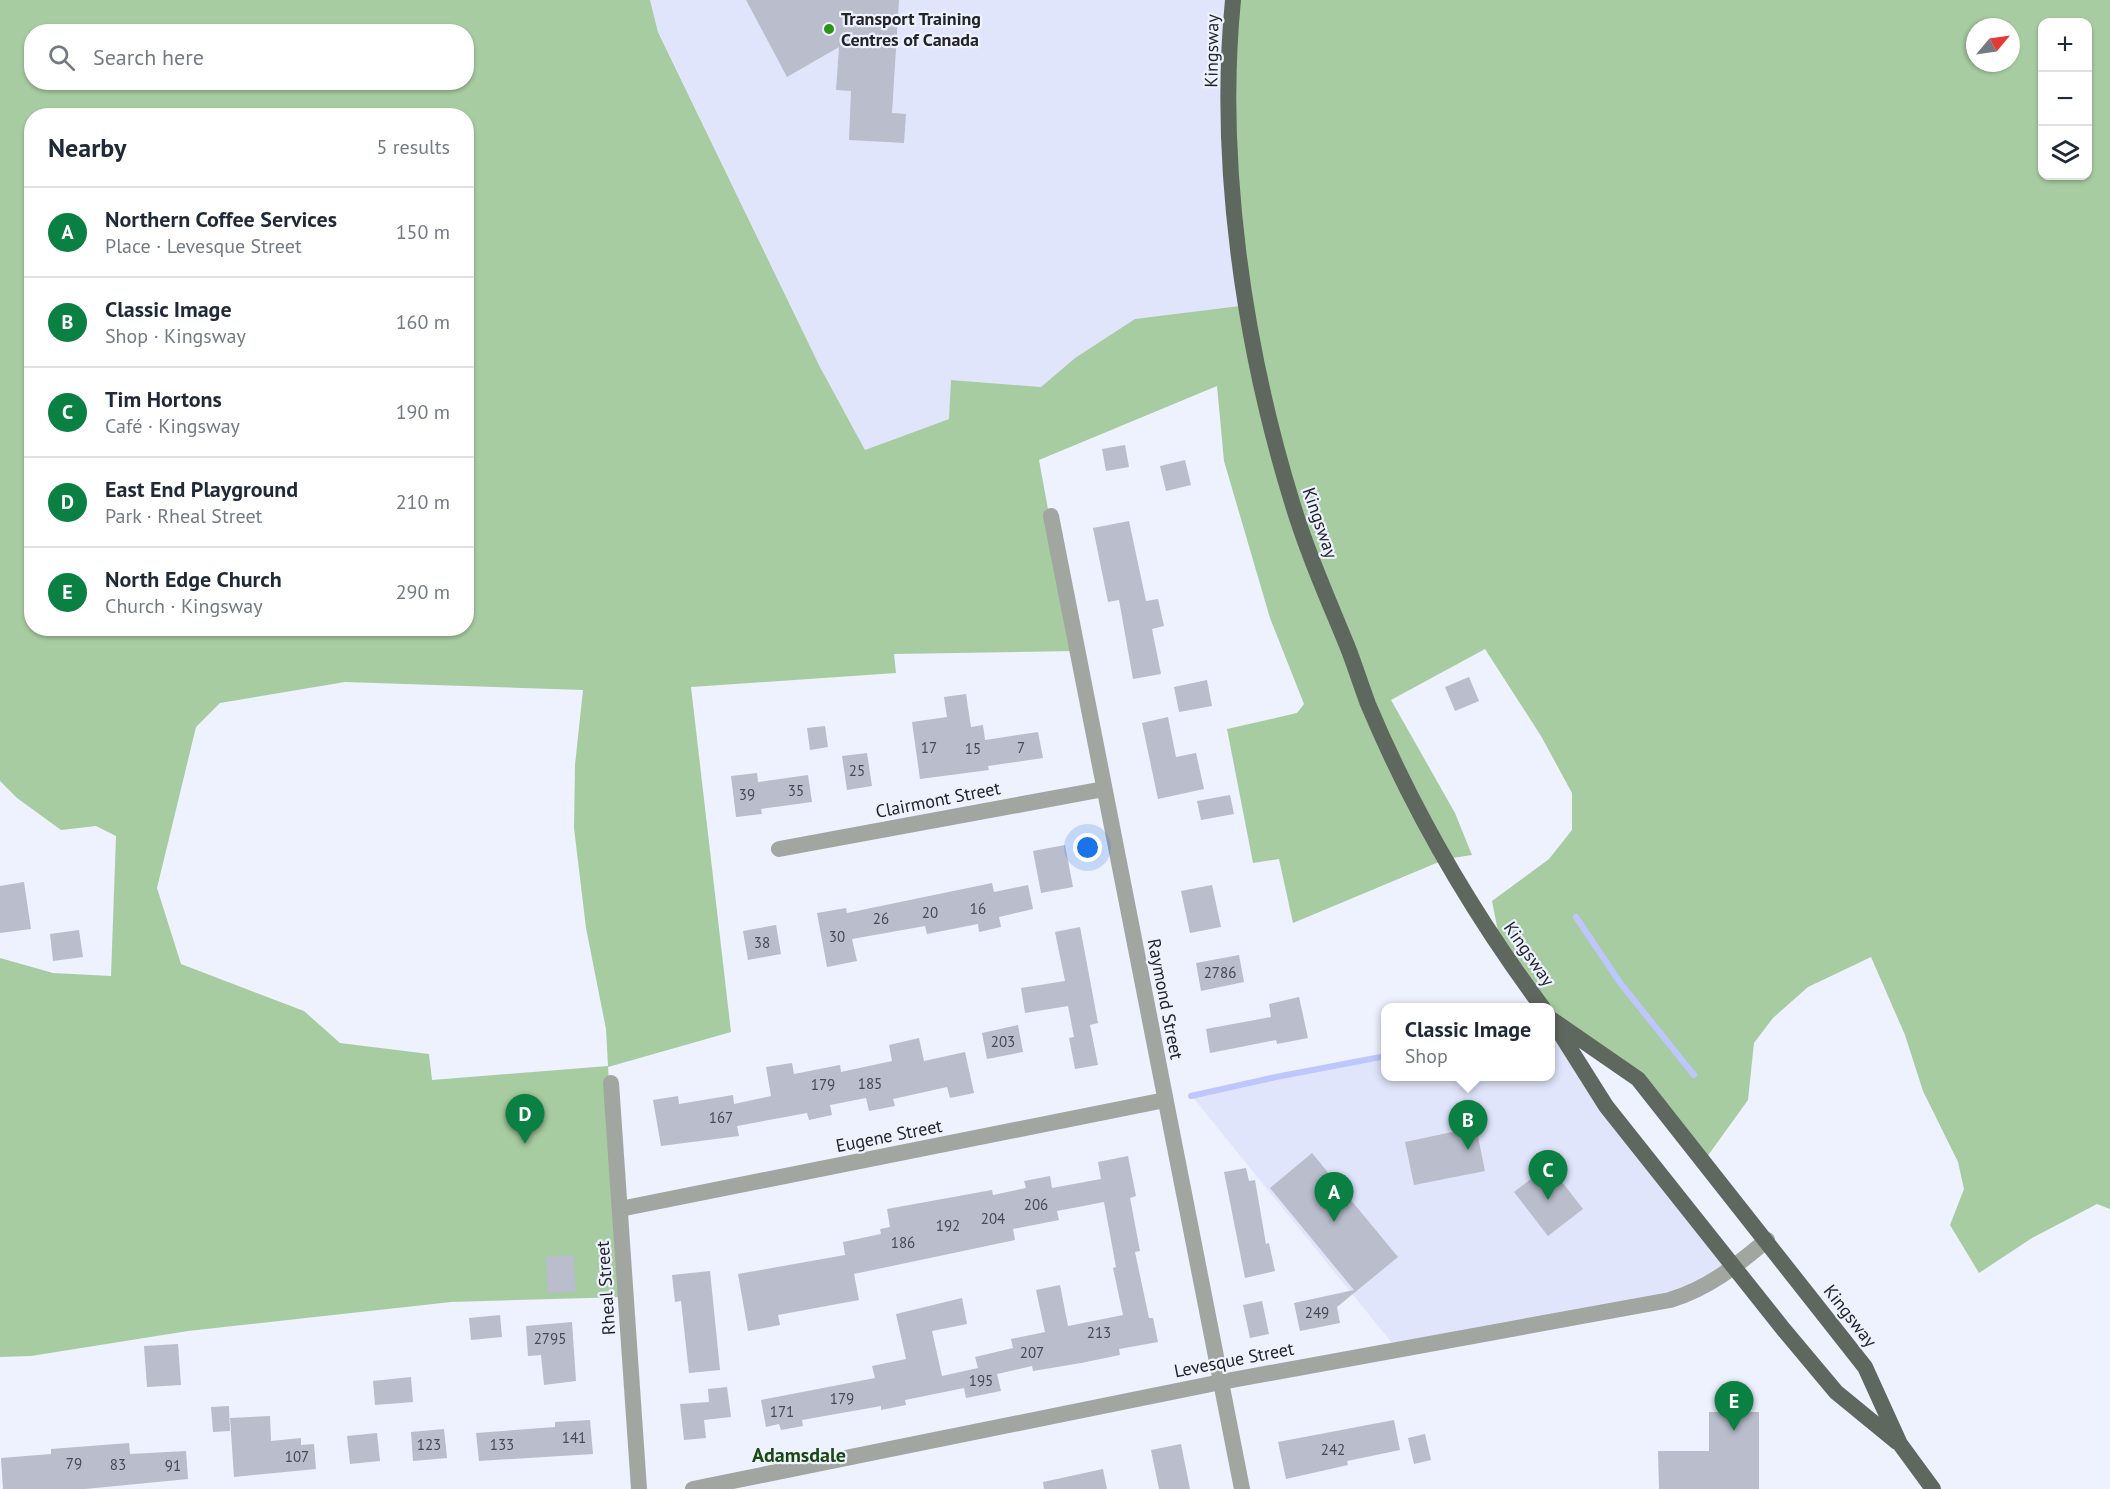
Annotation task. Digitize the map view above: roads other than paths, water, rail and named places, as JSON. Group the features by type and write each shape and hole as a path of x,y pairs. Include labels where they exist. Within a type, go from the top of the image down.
{"main road":[{"name":"Kingsway","path":"1233,0 1230,164 1237,233 1258,371 1292,504 1318,578 1394,761 1453,872 1502,952 1539,1003"},
{"name":"Kingsway","path":"1555,1020 1638,1078 1865,1366 1900,1444 1933,1489"},
{"name":"Kingsway","path":"1555,1026 1606,1106 1836,1392 1900,1444"}],"street":[{"name":"Raymond Street","path":"1051,516 1242,1489"},
{"name":"Clairmont Street","path":"779,849 1104,789"},
{"name":"Rheal Street","path":"611,1083 639,1489"},
{"name":"Eugene Street","path":"620,1209 1165,1101"},
{"name":"Levesque Street","path":"693,1489 1221,1382 1593,1312 1645,1306 1691,1293 1734,1268 1767,1240"}],"waterway":[{"path":"1576,917 1621,984 1694,1075"},
{"path":"1191,1096 1381,1057"}],"place":[{"name":"Transport Training Centres of Canada","path":"829,29"},
{"name":"East End Playground","path":"525,1144"},
{"name":"Classic Image","path":"1468,1150"},
{"name":"Tim Hortons","path":"1548,1200"},
{"name":"Northern Coffee Services","path":"1334,1222"},
{"name":"North Edge Church","path":"1734,1431"}],"district":[{"name":"Adamsdale","path":"799,1455"}]}
